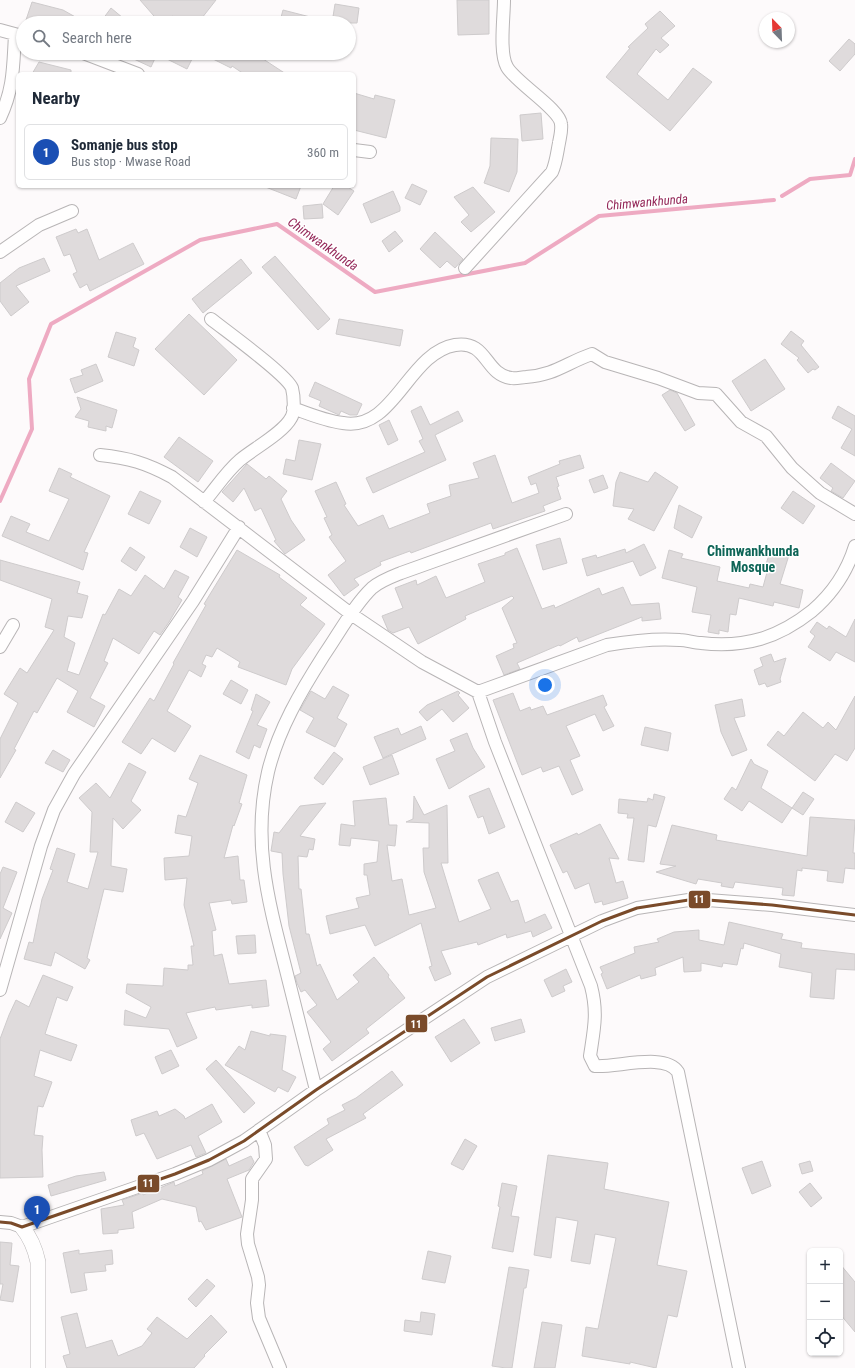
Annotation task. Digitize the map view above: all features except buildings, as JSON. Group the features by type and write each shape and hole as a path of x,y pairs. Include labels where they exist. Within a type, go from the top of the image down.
{"street":[{"path":"464,268 552,172 560,134 561,124 556,114 506,67 503,56 504,0"},
{"path":"0,30 16,35"},
{"path":"0,118 9,98 16,57"},
{"path":"101,60 133,72"},
{"path":"356,150 370,152"},
{"path":"0,252 39,225 72,211"},
{"path":"204,502 232,468 292,418 293,408 292,388 280,374 211,319"},
{"path":"293,408 343,424 365,422 375,416 396,396 433,354 455,345 470,344 478,350 495,371 511,378 550,374 592,354 605,362 658,378 698,393 716,394 740,422 766,436 792,468 820,493 855,514"},
{"path":"100,455 126,457 150,465 172,477 351,614 422,662 478,692 495,742 591,986 596,1004 590,1056 595,1066 606,1067 646,1061 669,1065 678,1072 740,1368"},
{"path":"316,1090 271,915 264,876 262,832 268,772 280,738 295,704 351,614 371,589 382,581 566,514"},
{"path":"0,990 41,846 54,810 74,774 189,607 239,527"},
{"path":"478,692 607,645 626,642 680,640 701,644 727,644 768,638 796,624 823,602 844,574 855,546"},
{"path":"0,648 13,625"},
{"path":"22,1227 175,1174 209,1160 244,1141 316,1090 487,976 602,921 637,908 695,899 736,901 855,915"},
{"path":"259,1130 265,1145 266,1159 252,1179 252,1200 247,1239 258,1277 259,1285 257,1303 259,1318 280,1368"},
{"path":"0,1222 11,1223 22,1227 30,1237 35,1249 38,1262 38,1368"}],"waterway":[{"name":"Chimwankhunda","path":"782,196 810,179 850,175 855,159"},
{"name":"Chimwankhunda","path":"0,501 32,429 29,379 51,324 200,240 277,224 375,292 525,263 599,216 774,200"}],"transit line":[{"name":"11","path":"0,1222 11,1223 22,1227 175,1174 209,1160 244,1141 316,1090 487,977 602,921 637,908 695,899 772,905 855,915"}],"place":[{"name":"Somanje bus stop","path":"37,1229"}],"district":[{"name":"Chimwankhunda Mosque","path":"753,560"}]}
